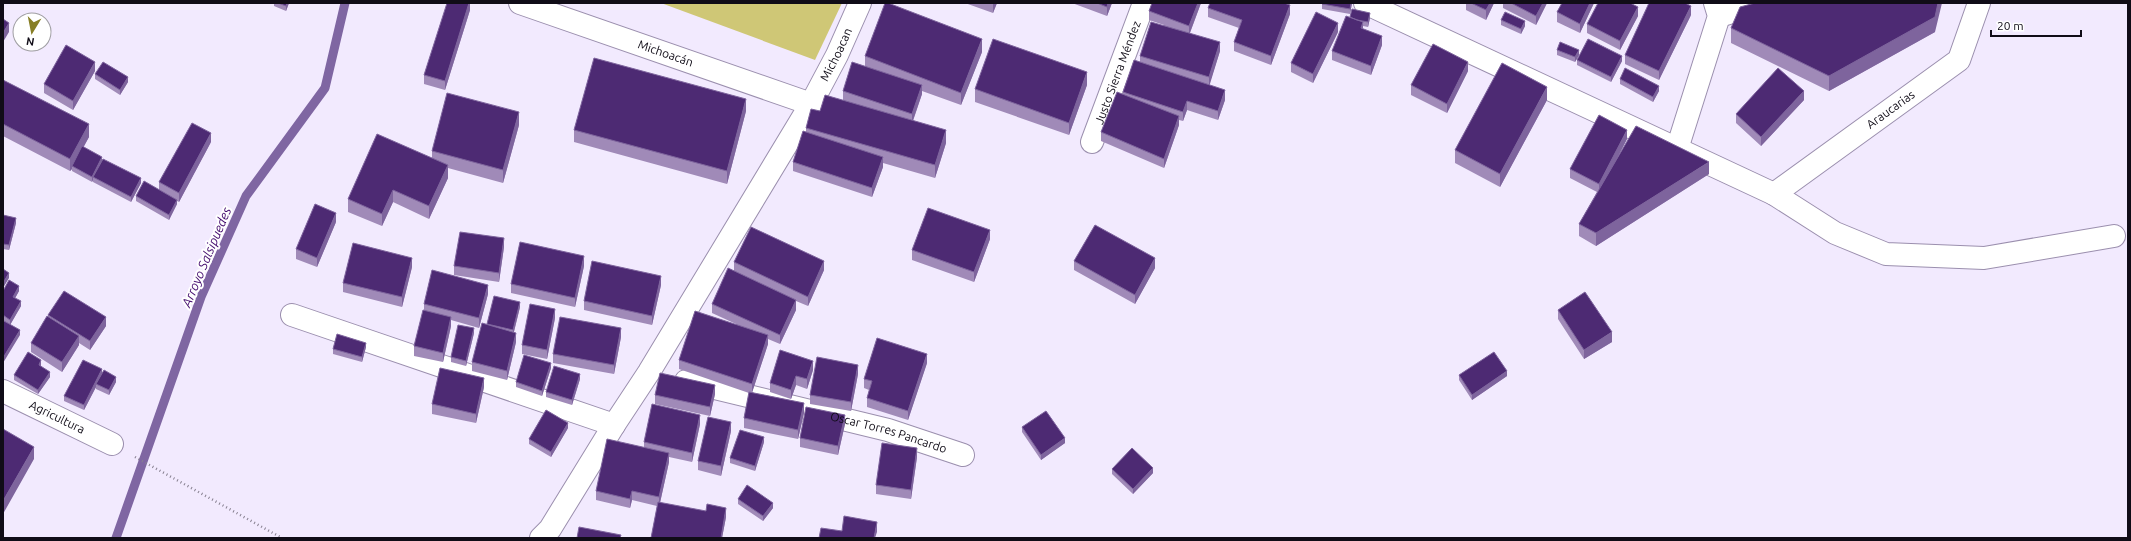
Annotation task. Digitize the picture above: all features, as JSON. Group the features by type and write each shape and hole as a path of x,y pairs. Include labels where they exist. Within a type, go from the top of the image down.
{"street":[{"name":"Michoacán","path":"520,3 811,104"},
{"name":"Michoacan","path":"811,104 837,55 860,3"},
{"name":"Justo Sierra Méndez","path":"1092,142 1144,3"},
{"path":"1366,3 1774,194 1835,233 1886,254 1984,258 2114,236"},
{"path":"1677,149 1717,10 1763,3"},
{"name":"Araucarias","path":"1774,194 1959,60 1979,3"},
{"path":"542,538 550,529 614,425 650,372 811,104"},
{"path":"292,315 614,425"},
{"name":"Oscar Torres Pancardo","path":"650,372 888,430 963,455"},
{"name":"Agricultura","path":"3,391 112,444"}],"path":[{"path":"112,444 282,538"}],"shaded area":[{"path":"661,3 842,3 815,60"}],"building":[{"path":"278,3 287,3 286,6"},
{"path":"447,3 469,3 445,81 424,75"},
{"path":"885,3 982,39 961,93 865,56"},
{"path":"1097,3 1108,3 1107,7"},
{"path":"1152,3 1198,3 1189,26 1149,11"},
{"path":"1210,3 1284,3 1290,5 1271,56 1234,42 1242,20 1208,8"},
{"path":"1322,3 1351,3 1350,9"},
{"path":"1471,3 1490,3 1486,10"},
{"path":"1511,3 1543,3 1536,16"},
{"path":"1562,3 1590,3 1580,24 1557,12"},
{"path":"1598,3 1630,3 1638,7 1620,41 1587,24"},
{"path":"1649,3 1685,3 1691,6 1659,71 1625,55"},
{"path":"1755,3 1938,3 1935,17 1829,76 1731,28 1740,7"},
{"path":"1352,9 1370,13 1368,22 1350,17"},
{"path":"1316,12 1338,23 1313,74 1291,63"},
{"path":"1505,12 1525,21 1521,29 1501,20"},
{"path":"1346,16 1363,22 1361,28 1382,36 1371,66 1332,51"},
{"path":"3,19 9,23 3,33"},
{"path":"1151,22 1220,42 1209,77 1140,56"},
{"path":"993,39 1087,72 1069,123 975,89"},
{"path":"1588,39 1622,56 1611,77 1577,60"},
{"path":"1560,42 1579,50 1575,57 1557,50"},
{"path":"1433,44 1468,62 1447,104 1411,85"},
{"path":"66,45 95,62 73,101 44,84"},
{"path":"594,58 746,99 727,171 574,130"},
{"path":"1134,60 1225,90 1218,111 1187,101 1183,112 1123,92"},
{"path":"103,62 128,77 120,90 95,74"},
{"path":"852,62 922,85 912,114 843,91"},
{"path":"1502,63 1547,87 1500,174 1455,150"},
{"path":"1625,68 1659,86 1653,97 1620,79"},
{"path":"1778,68 1804,91 1761,137 1736,114"},
{"path":"3,80 89,124 70,159 3,124"},
{"path":"1117,92 1179,116 1164,159 1101,132"},
{"path":"447,93 519,112 503,170 432,151"},
{"path":"825,95 946,130 935,165 806,128 811,109 820,111"},
{"path":"1599,115 1627,130 1599,184 1570,169"},
{"path":"192,123 211,133 179,193 159,182"},
{"path":"1636,126 1709,162 1596,233 1579,224"},
{"path":"803,131 883,157 872,188 793,162"},
{"path":"377,134 448,165 429,206 393,190 382,214 348,199"},
{"path":"82,146 102,157 92,177 72,166"},
{"path":"103,159 141,178 131,197 93,177"},
{"path":"144,181 177,200 169,215 136,196"},
{"path":"315,204 336,213 317,258 296,249"},
{"path":"928,208 990,230 974,272 912,250"},
{"path":"3,215 16,218 9,245 3,244"},
{"path":"1095,225 1155,258 1135,295 1074,261"},
{"path":"751,227 824,261 808,297 734,262"},
{"path":"460,232 504,238 499,273 454,266"},
{"path":"520,242 584,256 575,298 511,284"},
{"path":"353,243 412,258 402,297 343,283"},
{"path":"592,261 661,276 652,316 584,301"},
{"path":"728,268 796,300 780,335 712,304"},
{"path":"3,269 9,273 3,283"},
{"path":"432,270 488,285 479,318 424,304"},
{"path":"9,280 19,286 13,297 21,301 10,320 3,315 3,291"},
{"path":"64,291 106,317 90,341 48,315"},
{"path":"1585,292 1612,332 1584,350 1558,310"},
{"path":"494,296 520,302 513,330 487,324"},
{"path":"530,304 555,309 547,350 522,345"},
{"path":"423,310 451,317 443,353 414,346"},
{"path":"695,311 768,335 752,384 679,360"},
{"path":"47,316 79,336 62,362 31,343"},
{"path":"560,317 621,328 614,365 553,354"},
{"path":"4,321 20,330 3,358 3,324"},
{"path":"482,323 516,333 507,371 472,362"},
{"path":"458,325 474,328 466,361 451,357"},
{"path":"337,334 366,343 362,357 333,349"},
{"path":"877,338 927,354 908,411 867,398 872,381 864,379"},
{"path":"780,350 813,361 807,379 796,376 791,390 770,383"},
{"path":"28,352 41,360 39,365 50,372 38,390 14,375"},
{"path":"1494,352 1507,371 1472,395 1459,375"},
{"path":"524,355 551,363 542,391 516,382"},
{"path":"817,357 858,365 851,402 810,395"},
{"path":"83,360 102,369 84,405 64,396"},
{"path":"554,366 580,374 572,400 546,392"},
{"path":"440,368 484,378 476,414 432,404"},
{"path":"104,370 116,377 109,390 96,384"},
{"path":"660,373 715,385 710,407 655,395"},
{"path":"749,392 804,403 798,430 744,418"},
{"path":"652,404 700,415 692,453 644,442"},
{"path":"806,407 845,415 838,446 800,438"},
{"path":"546,410 568,423 551,452 529,439"},
{"path":"1046,411 1065,438 1041,455 1022,427"},
{"path":"708,417 731,422 721,466 698,461"},
{"path":"3,429 34,447 3,501"},
{"path":"740,430 764,437 755,466 730,458"},
{"path":"607,439 669,453 659,497 632,491 630,499 596,491"},
{"path":"882,443 917,448 911,490 876,485"},
{"path":"1132,448 1153,468 1133,489 1112,469"},
{"path":"747,485 773,503 763,516 738,499"},
{"path":"658,502 706,511 707,504 726,508 721,538 651,538"},
{"path":"844,516 877,522 874,538 819,538 821,528 842,531"},
{"path":"579,527 621,535 620,538 577,538"}],"waterway":[{"name":"Arroyo Salsipuedes","path":"116,538 201,297 246,196 325,88 345,3"}]}
